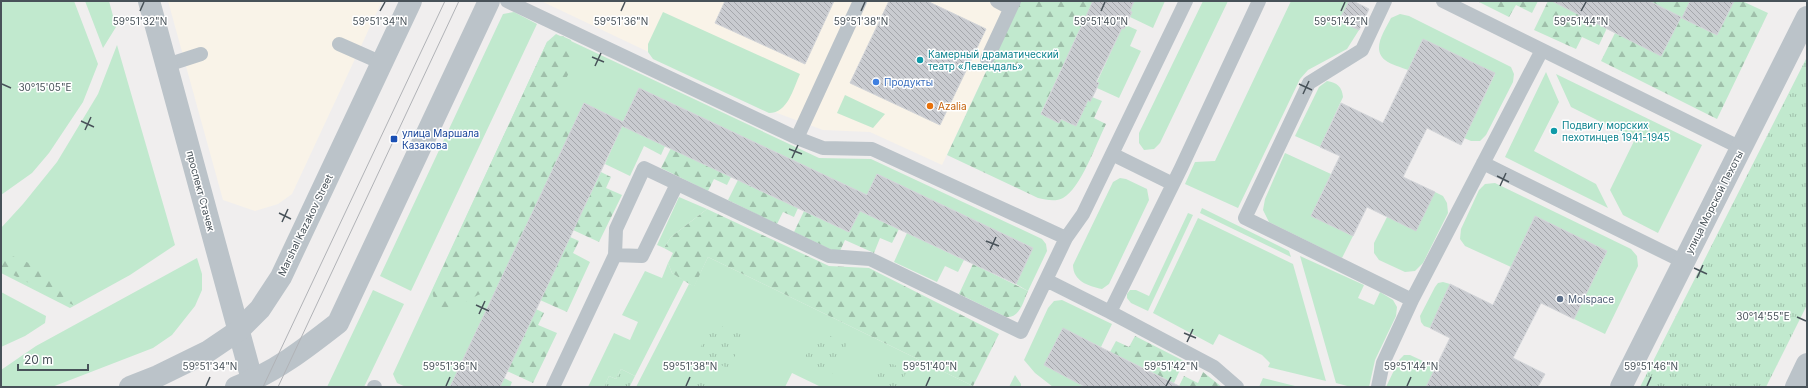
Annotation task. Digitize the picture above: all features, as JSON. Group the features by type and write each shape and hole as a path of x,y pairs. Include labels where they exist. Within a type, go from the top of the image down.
{"street":[{"name":"проспект Стачек","path":"149,1 214,236 238,331 247,385"},
{"name":"Marshal Kazakov Street","path":"130,387 158,376 207,352 238,331 260,309 281,278 412,1"},
{"path":"247,385 291,359 338,323 489,1"},
{"name":"улица Морской Пехоты","path":"1621,387 1741,148 1804,31"},
{"path":"1796,387 1807,364"}],"lane":[{"path":"507,1 797,138 823,148 872,149 1066,238"},
{"path":"797,138 860,1"},
{"path":"987,59 1012,4 997,1"},
{"path":"553,387 615,255 616,229 644,168 829,256 870,259 1022,332 1066,238 1083,214 1186,1"},
{"path":"1110,312 1259,1"},
{"path":"1385,1 1362,50 1309,83 1245,218 1412,300"},
{"path":"1443,1 1741,148"},
{"path":"339,44 382,63"},
{"path":"1378,387 1383,363 1412,300 1542,50"},
{"path":"166,65 201,54"},
{"path":"1112,154 1172,184"},
{"path":"1483,163 1684,262"},
{"path":"615,255 642,256 677,184"},
{"path":"1046,280 1214,367 1237,387"}],"shaded area":[{"path":"168,1 382,1 292,194 278,204 255,211 223,200"},
{"path":"541,1 1013,1 986,60 987,69 942,165 870,132 823,130 777,113"}],"green space":[{"path":"1,1 74,1 98,64 83,102 49,153 32,173 1,195"},
{"path":"85,1 109,1 116,27 103,48"},
{"path":"1019,1 1093,1 1041,113 1059,122 1061,119 1076,126 1088,100 1090,101 1092,97 1102,101 1094,118 1106,124 1088,165 1076,185 1070,193 1057,200 1038,198 947,155"},
{"path":"1134,1 1165,1 1153,28 1130,17 1132,12 1130,11"},
{"path":"1203,1 1228,1 1160,143 1154,149 1144,150 1139,143 1139,133"},
{"path":"1291,1 1349,1 1340,21 1359,30 1347,49 1308,70 1300,79 1238,208 1185,184 1195,162 1215,161"},
{"path":"1477,1 1538,1 1532,13 1516,5 1509,17"},
{"path":"1548,1 1552,1 1607,28 1599,45 1582,37 1576,49 1534,30"},
{"path":"1649,1 1690,1 1682,18 1717,35 1734,1 1742,1 1768,13 1717,119 1601,61 1615,33 1661,55 1681,17"},
{"path":"514,12 537,24 411,291 380,276 503,14"},
{"path":"663,12 800,74 785,105 776,112 769,113 653,59 648,52 648,44"},
{"path":"1400,14 1409,16 1511,67 1514,74 1513,82 1486,135 1480,141 1471,141 1464,138 1495,74 1423,39 1408,70 1387,62 1381,56 1379,50 1380,39 1391,18"},
{"path":"1126,25 1137,30 1130,46 1141,51 1119,98 1097,88 1099,83 1097,82 1122,28 1124,29"},
{"path":"556,34 819,158 871,159 1042,239 1046,244 1047,251 1028,291 1016,284 1033,248 877,174 867,195 639,88 623,122 584,103 450,387 406,387 397,383 393,374 547,42"},
{"path":"562,36 571,40 575,60 566,79 560,83 553,93 559,106 572,111 577,118 497,289 478,295 445,313 437,311 432,291 547,42"},
{"path":"117,45 175,245 130,275 70,308 1,273 1,228 23,204 57,162 98,94"},
{"path":"1807,57 1807,305 1766,387 1640,387"},
{"path":"1546,72 1559,102 1534,151 1596,184 1608,208 1505,157"},
{"path":"1556,74 1702,145 1658,233 1623,215 1610,190 1635,139 1571,107"},
{"path":"1327,81 1334,83 1340,88 1343,97 1320,147 1295,136 1319,87"},
{"path":"845,95 885,114 873,128 837,113"},
{"path":"622,126 665,146 661,155 644,146 630,176 605,164"},
{"path":"671,148 731,177 727,185 714,179 708,191 661,168"},
{"path":"1285,153 1331,174 1311,216 1353,236 1342,258 1269,222 1263,210 1265,199"},
{"path":"601,172 611,177 606,188 622,195 599,242 573,230"},
{"path":"1120,178 1126,179 1147,189 1149,200 1109,284 1102,289 1082,282 1078,279 1073,265 1113,182"},
{"path":"738,180 798,208 794,217 783,212 777,224 728,200"},
{"path":"1495,183 1631,249 1637,256 1638,266 1605,334 1574,319 1607,251 1535,216 1511,267 1465,246 1460,239 1461,229 1479,190 1485,184"},
{"path":"1435,192 1443,196 1447,203 1448,213 1423,263 1415,271 1405,272 1379,260 1374,253 1374,243 1387,217"},
{"path":"679,197 707,209 671,237 664,248 657,245"},
{"path":"1202,208 1289,251 1291,257 1200,213"},
{"path":"707,209 829,266 869,268 999,334 973,386 708,257 694,287 672,273 668,263 673,253 664,248 671,237"},
{"path":"804,211 849,232 860,211 899,229 892,243 880,238 874,253 845,240 840,251 832,250 794,232"},
{"path":"1188,213 1193,215 1148,311 1131,303 1127,298 1127,294 1130,290 1136,290 1149,296"},
{"path":"1198,218 1293,264 1326,381 1268,367 1270,363 1262,355 1219,334 1213,345 1153,313"},
{"path":"907,233 964,260 958,272 945,266 937,282 894,262"},
{"path":"570,237 579,241 573,253 590,262 567,312 540,300"},
{"path":"1,253 22,260 42,270 61,283 78,298 73,305 1,269"},
{"path":"1300,256 1364,285 1358,298 1374,305 1380,292 1393,300 1397,307 1396,316 1375,360 1369,387 1351,387 1336,383"},
{"path":"708,257 973,387 821,387 792,373 785,387 636,387 689,284 694,286"},
{"path":"197,258 202,274 202,290 195,306 172,335 153,348 52,387 1,387 1,370 36,346"},
{"path":"668,263 672,273 684,280 635,376 621,369 616,379 609,376 604,387 588,387 614,333 630,340 638,322 622,315 645,271 662,278"},
{"path":"973,264 1028,291 1023,304 1015,315 1006,317 959,294"},
{"path":"1443,282 1450,284 1430,328 1424,326 1421,322 1420,316 1435,287 1438,283"},
{"path":"373,290 404,304 364,387 327,387"},
{"path":"1,292 46,316 45,323 25,336 1,347"},
{"path":"1062,300 1112,324 1101,347 1063,329 1044,365 1085,387 1053,387 1035,373 1024,360 1048,308 1054,301"},
{"path":"536,309 544,313 538,325 557,333 533,383 507,371"},
{"path":"712,322 744,336 729,369 698,353"},
{"path":"818,330 847,344 832,374 803,361"},
{"path":"1135,336 1184,361 1174,383 1110,352 1116,341 1129,347"},
{"path":"1404,355 1410,355 1436,367 1426,387 1386,387 1399,360"},
{"path":"884,360 907,371 899,387 872,387"},
{"path":"621,369 635,376 630,386 632,387 604,387 609,376 616,379"},
{"path":"1203,372 1222,387 1179,386 1184,376 1198,383"},
{"path":"1015,375 1021,384 1021,387 1009,387"},
{"path":"504,378 512,382 510,387 500,387"},
{"path":"694,378 712,387 690,387"},
{"path":"1263,378 1299,387 1259,387"}],"building":[{"path":"725,1 834,1 805,64 715,23"},
{"path":"889,1 927,1 986,29 940,125 850,83"},
{"path":"1093,1 1134,1 1130,11 1132,12 1124,29 1122,28 1096,82 1099,83 1095,92 1090,102 1088,100 1076,126 1061,119 1059,123 1041,114"},
{"path":"1349,1 1353,1 1369,9 1359,30 1339,21"},
{"path":"1552,1 1649,1 1681,17 1661,56"},
{"path":"1690,1 1734,1 1717,35 1682,18"},
{"path":"1423,39 1495,73 1461,145 1427,128 1403,177 1435,192 1416,231 1367,207 1353,236 1311,216 1340,156 1320,147 1341,103 1383,123"},
{"path":"639,88 867,195 877,174 1033,248 1016,284 860,211 849,232 622,126 500,387 450,387 584,103 623,122"},
{"path":"1535,216 1607,251 1574,319 1541,303 1513,358 1545,374 1538,387 1426,387 1450,338 1430,328 1450,284 1493,305"},
{"path":"1063,328 1181,387 1085,387 1044,365"}],"tram line":[{"path":"263,387 445,1"},
{"path":"278,387 459,1"}],"place":[{"name":"Камерный драматический театр «Левендаль»","path":"920,60"},
{"name":"Продукты","path":"876,82"},
{"name":"Azalia","path":"930,106"},
{"name":"Подвигу морских пехотинцев 1941-1945","path":"1554,131"},
{"name":"улица Маршала Казакова","path":"394,139"},
{"name":"Molspace","path":"1560,299"}]}
